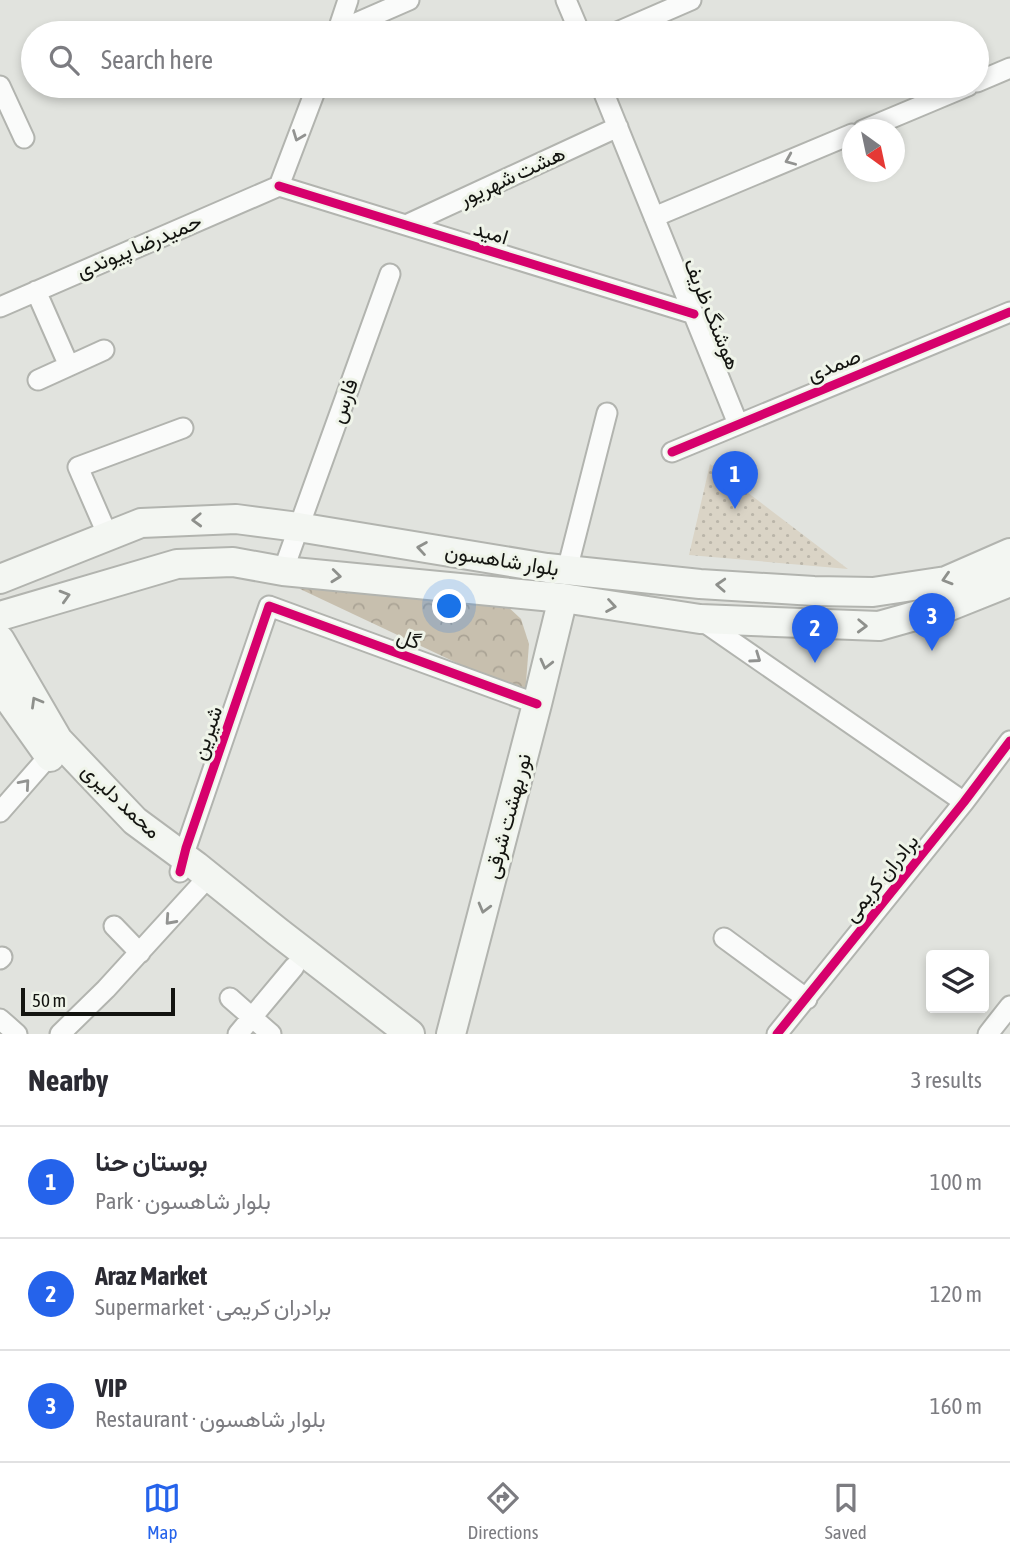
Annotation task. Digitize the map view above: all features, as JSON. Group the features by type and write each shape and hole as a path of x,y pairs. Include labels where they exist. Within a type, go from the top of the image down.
{"main road":[{"name":"بلوار شاهسون","path":"0,579 141,523 236,519 567,570 700,584 777,588 873,592 946,581 1010,553"},
{"name":"بلوار شاهسون","path":"0,616 177,564 233,562 283,571 563,598 700,620 879,626 950,606 1010,582"},
{"path":"769,622 761,609 762,600 777,588"},
{"name":"نور بهشت شرقی","path":"451,1034 563,598"},
{"name":"محمد دلیری","path":"0,640 58,740 135,821 294,967 390,1034"},
{"name":"محمد دلیری","path":"0,680 6,695 49,756 118,825 188,871 410,1034"}],"street":[{"path":"341,21 348,0"},
{"path":"362,21 409,0"},
{"path":"566,0 575,21"},
{"path":"643,21 691,0"},
{"path":"989,77 1010,68"},
{"path":"0,86 24,138"},
{"path":"279,186 312,98"},
{"name":"هوشنگ ظریف","path":"606,98 738,424"},
{"path":"889,119 939,98"},
{"name":"هشت شهریور","path":"406,225 618,127"},
{"path":"654,217 842,138"},
{"name":"امید","path":"279,186 694,314"},
{"name":"حمیدرضا پیوندی","path":"0,307 279,186"},
{"name":"فارس","path":"283,571 390,274"},
{"path":"36,291 69,366"},
{"name":"صمدی","path":"672,452 1010,312"},
{"path":"38,380 104,350"},
{"path":"567,570 607,413"},
{"path":"108,536 78,467 183,428"},
{"name":"گل","path":"270,606 537,704"},
{"name":"شیرین","path":"188,871 270,606"},
{"path":"700,620 964,802"},
{"name":"برادران کریمی","path":"777,1034 1010,741"},
{"path":"0,812 49,756"},
{"path":"60,1034 140,953 188,871"},
{"path":"114,926 140,953"},
{"path":"724,938 807,999"},
{"path":"238,1034 294,967"},
{"path":"230,998 271,1034"},
{"path":"988,1034 1010,1006"},
{"path":"0,1019 17,1034"}],"shaded area":[{"path":"710,464 848,569 689,555"}],"green space":[{"path":"304,578 506,605 521,619 529,644 525,695 300,589"}],"cycle path":[{"path":"279,186 694,314"},
{"path":"672,452 1010,312"},
{"path":"180,872 269,606 537,704"},
{"path":"777,1034 1010,741"}],"place":[{"name":"بوستان حنا","path":"735,509"},
{"name":"VIP","path":"932,651"},
{"name":"Araz Market","path":"815,663"}]}
